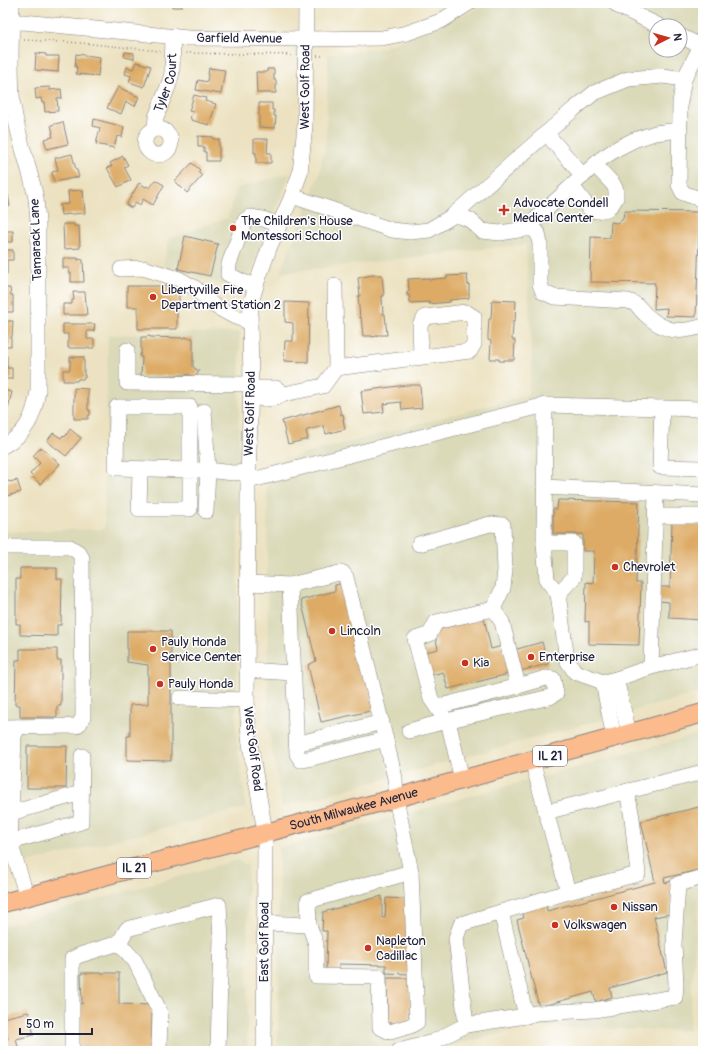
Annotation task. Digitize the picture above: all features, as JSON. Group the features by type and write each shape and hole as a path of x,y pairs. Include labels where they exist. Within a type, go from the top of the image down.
{"main road":[{"name":"South Milwaukee Avenue","path":"3,903 396,798 703,713"}],"street":[{"name":"Tamarack Lane","path":"3,446 10,443 22,432 30,420 35,408 38,391 38,221 36,200 19,138 13,104 7,23 12,3"},
{"name":"West Golf Road","path":"266,832 249,738 247,700 250,322 251,302 256,286 270,246 292,196 300,173 305,126 306,3"},
{"name":"Garfield Avenue","path":"7,23 23,22 188,38 382,38 408,33 441,21 469,3"},
{"path":"615,3 618,6 648,21"},
{"name":"Tyler Court","path":"156,128 156,117 172,73 173,36"},
{"path":"688,39 702,45 684,79 680,98 679,185 683,193 703,200"},
{"path":"292,196 392,230 410,232 429,230 455,214 546,133 594,93 628,79 663,76 684,79"},
{"path":"525,229 601,159 618,148 634,140 655,133 680,130"},
{"path":"546,133 583,176"},
{"path":"572,186 588,207 596,211 607,209 616,198 616,190 613,184 595,165"},
{"path":"455,214 470,220 482,231 500,233 532,229 538,233 540,244 540,284 543,292 554,297 628,301 636,304 646,315 662,327 675,331 694,329 703,326"},
{"path":"256,286 241,281 228,274 229,264 245,220 250,217 263,219 279,225"},
{"path":"121,269 143,268 179,279 195,288 213,305 235,317 250,322"},
{"path":"127,350 127,383 250,390 262,400 323,386 336,368 335,286"},
{"path":"336,368 421,357"},
{"path":"545,405 544,543 547,580 558,594 567,660 575,672 609,680 651,667 703,654"},
{"path":"140,469 139,509 190,509 190,470 190,408 117,407 116,468 140,469 190,470 208,470 248,476 545,405 703,409"},
{"path":"662,408 660,467 703,468"},
{"path":"204,411 208,470 206,511"},
{"path":"544,487 703,495"},
{"path":"651,667 656,493"},
{"path":"656,516 703,516"},
{"path":"419,544 490,524 503,525 505,570 503,588 493,609"},
{"path":"544,543 574,543 574,577 558,594"},
{"path":"3,548 70,547 78,552 82,558 83,565 83,716 76,726 10,727 14,736 8,767 11,813 6,843 27,897"},
{"path":"247,583 290,585 338,573 343,573 346,577 396,778 396,798 411,872 417,1022 410,1026 390,1032 380,1026 379,977 316,976 316,944 309,925 308,900 411,872"},
{"path":"290,585 296,749 301,760 386,739"},
{"path":"493,609 502,622 518,686"},
{"path":"462,780 449,726 432,699 415,639 430,634 436,622 493,609"},
{"path":"247,670 293,673"},
{"path":"408,731 550,698 556,693 553,679 546,678 437,708"},
{"path":"609,680 622,736"},
{"path":"180,698 247,700"},
{"path":"296,749 382,722"},
{"path":"6,843 81,822 82,756"},
{"path":"532,760 568,892"},
{"path":"546,812 703,772"},
{"path":"466,1025 456,938 461,924 568,892 638,874 632,818 627,791"},
{"path":"11,813 81,793"},
{"name":"East Golf Road","path":"264,1051 266,832"},
{"path":"399,1051 433,1042 466,1025 526,1016 536,1013 594,1010 675,996 676,985 674,944 678,884 703,877"},
{"path":"72,1051 72,959 80,955 119,943 127,929 219,905 220,938 218,1051"},
{"path":"501,912 526,1016"},
{"path":"265,922 309,925"},
{"path":"119,943 135,961 160,1012 160,1051"}],"shaded area":[{"path":"480,3 703,3 703,692 282,807 268,725 267,464 528,395 532,366 526,244 280,273 319,175 326,140 328,54 382,48 473,11"},
{"name":"The Children's House Montessori School","path":"290,173 244,290 162,268 170,238 227,218 237,188"},
{"path":"240,332 236,730 246,808 3,869 3,532 104,529 108,335"},
{"path":"703,733 703,891 699,893 689,1031 532,1026 429,1051 278,1051 279,848"},
{"path":"237,860 248,865 247,1051 3,1051 3,926"}],"building":[{"path":"172,3 182,3 182,7 172,7"},
{"path":"260,3 273,3 273,6 260,6"},
{"path":"125,52 134,53 134,59 124,57"},
{"path":"36,53 46,54 46,56 59,56 58,72 35,70"},
{"path":"76,54 100,57 98,76 76,74"},
{"path":"136,62 151,66 144,87 129,82 131,76 125,74 127,67 133,69"},
{"path":"209,68 225,70 221,94 196,90 198,80 207,82"},
{"path":"267,69 274,69 276,93 257,93 256,72 267,72"},
{"path":"50,87 50,90 61,89 62,98 57,98 58,111 45,112 44,102 42,103 41,98 36,99 35,88"},
{"path":"118,87 139,97 135,106 126,102 121,114 107,108"},
{"path":"194,95 206,98 205,101 216,104 209,125 191,120 190,117 193,112 189,111"},
{"path":"259,103 272,103 272,110 274,110 274,116 276,116 275,128 259,127"},
{"path":"94,119 124,127 122,137 117,136 114,148 96,144 100,128 93,126"},
{"path":"63,122 68,144 47,149 44,139 53,137 51,125"},
{"path":"198,136 219,139 219,161 206,161 206,152 204,152 204,147 198,147"},
{"path":"254,139 268,139 267,153 271,153 271,163 256,163"},
{"path":"72,154 79,177 54,182 52,172 58,170 55,158"},
{"path":"123,156 128,165 124,167 131,180 118,187 107,168 112,166 110,163"},
{"path":"192,163 200,170 198,172 202,176 187,193 175,181"},
{"path":"155,180 164,185 153,205 143,199 140,205 135,202 132,208 126,205 139,183 150,188"},
{"path":"83,190 85,213 61,215 60,205 69,204 68,191"},
{"path":"8,195 10,206 3,207 3,196"},
{"path":"624,211 700,212 696,317 666,316 667,308 654,309 655,283 590,282 591,237 610,238 611,222 617,223 623,218"},
{"path":"63,224 74,224 74,226 79,226 80,248 64,249"},
{"path":"3,231 13,231 13,242 3,242"},
{"path":"185,236 218,244 210,276 178,269"},
{"path":"3,250 13,250 13,260 7,260 7,274 3,274"},
{"path":"63,258 78,258 78,260 83,260 84,282 71,282 71,273 69,273 69,268 63,268"},
{"path":"372,275 382,275 384,296 382,296 383,314 385,314 387,335 376,335 377,336 372,337 363,336 358,296 360,296 358,278"},
{"path":"467,275 468,285 469,284 469,298 429,304 429,302 410,303 409,295 407,295 407,291 409,291 408,279 428,278 429,280 447,278 447,276"},
{"name":"Libertyville Fire Department Station 2","path":"127,286 179,286 177,329 138,329 138,307 127,307"},
{"path":"3,288 10,288 11,295 13,295 13,312 3,312"},
{"path":"73,292 85,292 87,315 63,315 63,304 72,304 72,300 74,300"},
{"path":"492,300 516,301 512,340 515,340 514,360 499,361 499,359 490,359 491,341 488,340 488,334 489,319 491,319"},
{"path":"285,302 309,303 308,362 284,361 285,341 293,341 293,323 285,322"},
{"path":"3,321 13,321 11,346 3,346"},
{"path":"63,324 95,324 94,331 87,331 87,339 94,339 94,348 68,348 68,334 63,334"},
{"path":"141,337 193,338 193,367 199,371 195,378 188,374 141,376"},
{"path":"3,356 7,356 7,368 12,368 12,379 3,379"},
{"path":"70,357 84,357 85,378 78,379 77,381 63,381 63,370 70,370"},
{"path":"406,385 420,385 422,408 402,410 401,402 383,404 384,412 364,414 361,391"},
{"path":"74,388 88,389 88,410 90,410 90,415 88,416 88,419 74,419"},
{"path":"3,390 12,392 8,408 6,407 5,413 3,412"},
{"path":"339,405 341,415 343,414 345,429 326,434 324,426 308,430 306,431 308,439 288,444 282,421"},
{"path":"70,429 81,438 66,456 47,441 53,433 61,438 63,435 65,437"},
{"path":"41,447 60,464 40,484 30,474 40,463 33,456"},
{"path":"3,474 6,482 17,480 21,492 3,497"},
{"name":"Chevrolet","path":"558,500 639,502 636,583 641,583 639,645 589,644 589,621 585,622 586,582 593,583 594,551 583,551 583,534 553,534 553,509 557,509"},
{"path":"672,522 703,523 703,620 669,618 669,602 659,601 659,587 670,587"},
{"path":"20,568 57,568 57,579 62,579 61,625 57,625 57,636 20,635 20,624 16,624 16,579 20,579"},
{"name":"Lincoln","path":"343,583 375,710 321,722 308,665 316,661 301,600 335,591 335,585"},
{"name":"Kia","path":"484,618 491,649 502,646 509,674 448,689 443,672 428,676 422,653 438,649 434,630"},
{"name":"Pauly Honda","path":"127,631 171,631 171,761 127,760 127,736 130,736 130,705 148,704 148,665 127,662"},
{"name":"Enterprise","path":"542,642 548,664 520,671 514,650"},
{"path":"20,649 57,649 57,660 61,660 61,706 57,706 57,717 20,717 20,705 15,705 16,660 20,660"},
{"path":"27,746 67,746 66,788 27,788"},
{"path":"703,806 703,869 664,878 665,883 671,881 670,914 654,917 667,972 610,988 612,997 596,1002 593,992 539,1007 517,920 524,918 522,910 546,904 547,911 655,882 641,821"},
{"name":"Napleton Cadillac","path":"382,896 382,918 385,918 386,898 406,899 409,974 386,973 386,965 339,964 339,970 326,970 327,931 322,931 323,912"},
{"path":"81,973 119,973 119,1004 152,1005 152,1051 78,1051 77,1003 82,1004"},
{"path":"387,978 410,978 409,1023 387,1023"},
{"path":"28,1012 34,1035 16,1039 19,1051 3,1051 3,1041 8,1039 3,1018"}],"place":[{"name":"Advocate Condell Medical Center","path":"504,210"},
{"name":"The Children's House Montessori School","path":"233,228"},
{"name":"Libertyville Fire Department Station 2","path":"153,297"},
{"name":"Chevrolet","path":"615,567"},
{"name":"Lincoln","path":"332,631"},
{"name":"Pauly Honda Service Center","path":"153,649"},
{"name":"Enterprise","path":"531,657"},
{"name":"Kia","path":"465,663"},
{"name":"Pauly Honda","path":"160,684"},
{"name":"Nissan","path":"614,907"},
{"name":"Volkswagen","path":"555,925"},
{"name":"Napleton Cadillac","path":"368,948"}]}
